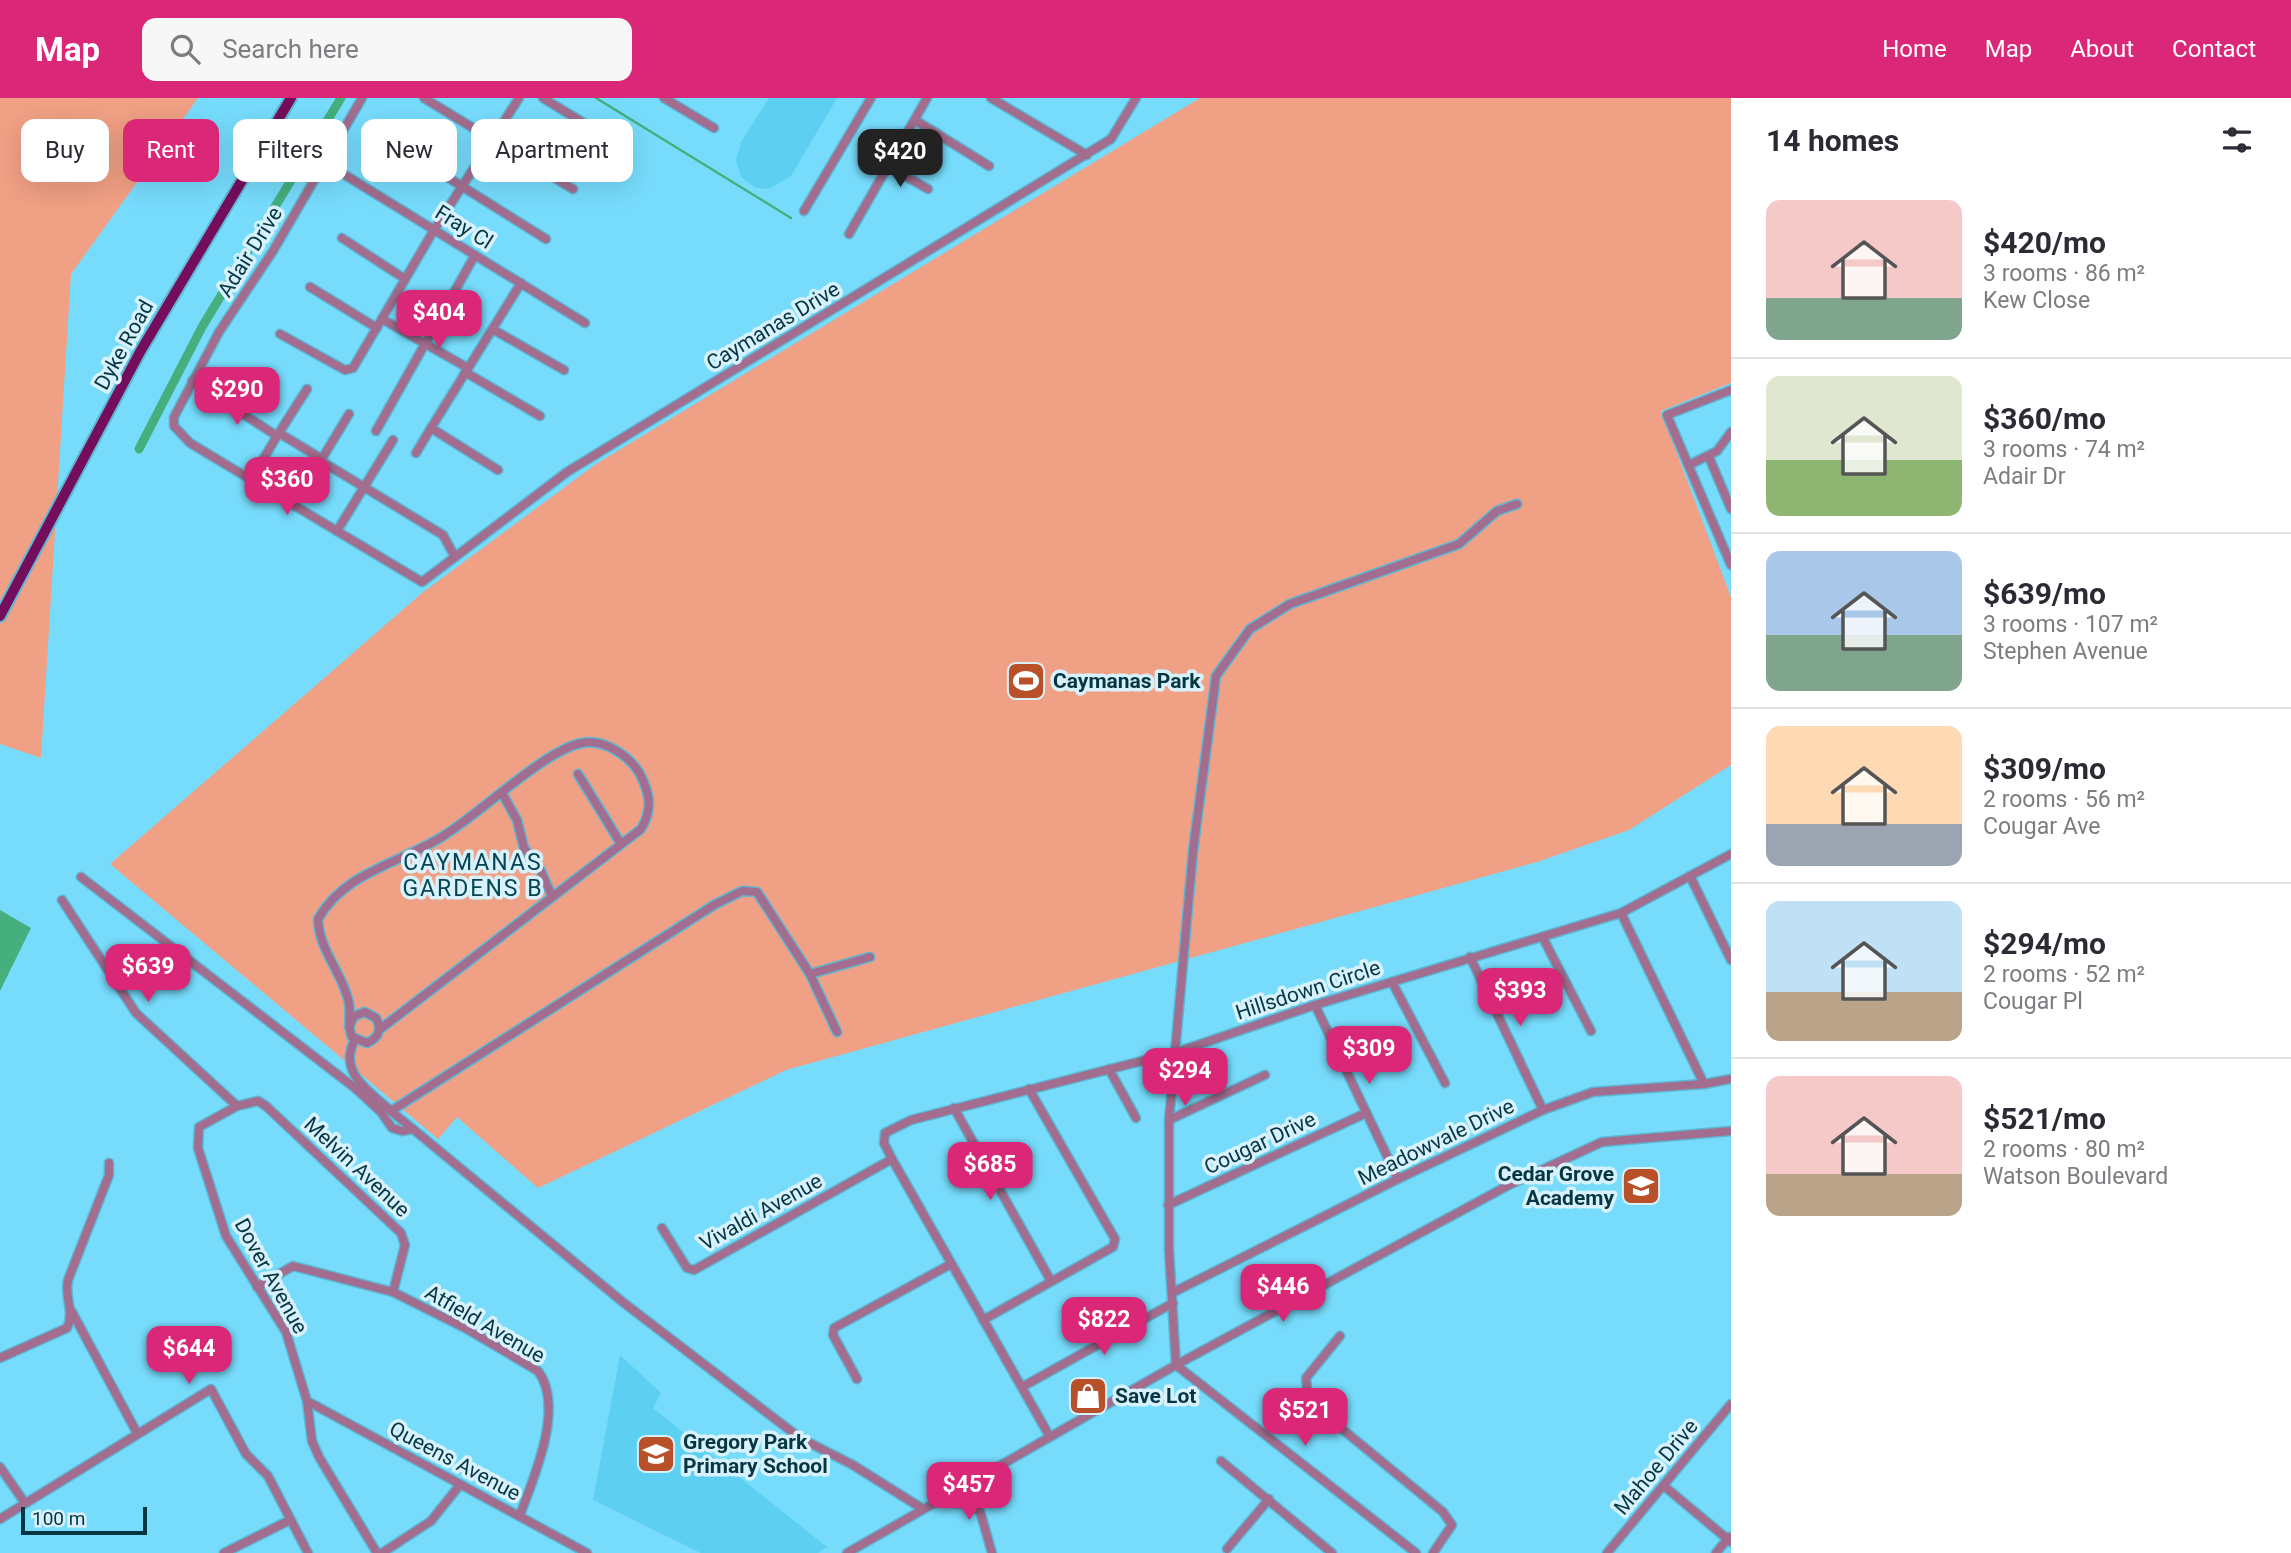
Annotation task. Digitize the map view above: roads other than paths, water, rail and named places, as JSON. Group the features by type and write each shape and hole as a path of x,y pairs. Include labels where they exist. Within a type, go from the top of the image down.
{"main road":[{"name":"Dyke Road","path":"0,616 140,352 291,98"}],"street":[{"name":"Adair Drive","path":"347,123 362,98"},
{"path":"425,98 471,126"},
{"path":"505,119 519,98"},
{"path":"543,98 577,119"},
{"path":"664,98 714,128"},
{"path":"804,211 871,98"},
{"path":"849,234 886,165 927,98"},
{"path":"991,98 1087,155"},
{"name":"Caymanas Drive","path":"338,531 422,582 566,472 1111,139 1136,98"},
{"path":"915,120 989,166"},
{"path":"886,165 928,189"},
{"path":"280,334 345,370 353,368 434,230 471,174"},
{"name":"Fray Cl","path":"347,176 585,323"},
{"name":"Adair Drive","path":"251,480 190,443 174,426 174,417 192,381 312,182"},
{"path":"455,182 546,239"},
{"path":"562,182 573,189"},
{"path":"342,237 405,279"},
{"path":"376,430 475,255"},
{"path":"416,453 521,283"},
{"path":"310,287 377,328"},
{"path":"382,319 426,343 540,416"},
{"path":"494,330 564,370"},
{"path":"192,381 443,535 455,556"},
{"path":"307,389 251,480 338,531 393,440"},
{"path":"1731,390 1667,415 1731,565"},
{"path":"294,505 349,414"},
{"path":"431,428 498,470"},
{"path":"1689,465 1709,457 1731,432"},
{"path":"1709,457 1731,509"},
{"path":"1416,1553 1176,1365 1168,1205 1169,1120 1193,851 1216,676 1250,629 1290,604 1459,544 1497,512 1517,504"},
{"path":"584,742 612,747 638,770 650,806 642,829 379,1030 367,1043 355,1040 349,1027 349,1003 318,934 318,919 326,905 341,889 369,872 441,838 558,752 571,746 584,742"},
{"path":"578,774 621,844"},
{"path":"502,793 517,820 524,848 540,869 552,896"},
{"name":"Hillsdown Circle","path":"892,1159 884,1143 885,1133 911,1120 1177,1052 1315,1005 1621,913 1731,854"},
{"path":"1690,876 1731,960"},
{"path":"81,877 355,1088 381,1112 392,1128 402,1131 413,1129"},
{"path":"391,1111 714,905 742,891 757,892 810,974 837,1032"},
{"path":"62,900 136,1013 237,1106"},
{"path":"1621,913 1704,1084"},
{"path":"1543,938 1591,1031"},
{"path":"810,974 870,957"},
{"path":"1470,957 1543,1110"},
{"path":"1392,982 1445,1083"},
{"path":"1315,1005 1398,1179"},
{"path":"349,1027 354,1016 365,1012 376,1018 379,1030"},
{"path":"355,1040 350,1050 349,1067 356,1079 391,1111 624,1303 800,1438 853,1465 923,1509"},
{"path":"1109,1069 1136,1118"},
{"path":"1169,1120 1265,1075"},
{"name":"Meadowvale Drive","path":"1022,1387 1173,1298 1398,1179 1543,1110 1593,1092 1704,1084 1731,1079"},
{"path":"983,1320 1113,1247 1115,1239 1029,1089"},
{"name":"Melvin Avenue","path":"237,1106 258,1101 266,1106 401,1233 405,1245 393,1292"},
{"name":"Dover Avenue","path":"237,1106 199,1127 198,1148 226,1236 286,1332 307,1401 312,1441 318,1457 379,1553"},
{"path":"954,1108 1051,1281"},
{"name":"Cougar Drive","path":"1168,1205 1366,1113"},
{"path":"847,1553 1176,1365 1509,1185 1602,1142 1731,1131"},
{"path":"892,1159 1051,1437"},
{"name":"Vivaldi Avenue","path":"662,1228 687,1268 694,1270 892,1159"},
{"path":"0,1358 67,1328 72,1318 65,1291 109,1175 109,1163"},
{"path":"857,1379 833,1335 834,1328 951,1264"},
{"name":"Atfield Avenue","path":"257,1287 293,1266 393,1292 467,1329 538,1371 550,1397 539,1464 520,1515"},
{"path":"70,1309 136,1433"},
{"path":"1340,1336 1306,1378 1308,1401 1443,1512 1452,1525 1433,1553"},
{"path":"0,1519 136,1433 211,1390 246,1454 268,1476 308,1553"},
{"name":"Queens Avenue","path":"307,1401 586,1553"},
{"name":"Mahoe Drive","path":"1607,1553 1731,1404"},
{"path":"1221,1461 1330,1552"},
{"path":"0,1468 25,1503"},
{"path":"379,1553 431,1521 459,1486"},
{"path":"1664,1486 1730,1539 1716,1553"},
{"path":"1227,1549 1269,1499"},
{"path":"935,1502 966,1504 980,1511 992,1553"},
{"path":"224,1553 290,1520"},
{"path":"565,1553 571,1545"}],"waterway":[{"path":"139,449 202,327 341,98"},
{"path":"596,98 791,218"}],"place":[{"name":"Caymanas Park","path":"1026,681"},
{"name":"Cedar Grove Academy","path":"1641,1186"},
{"name":"Save Lot","path":"1088,1396"},
{"name":"Gregory Park Primary School","path":"656,1454"}],"district":[{"name":"CAYMANAS GARDENS B","path":"473,875"}]}
